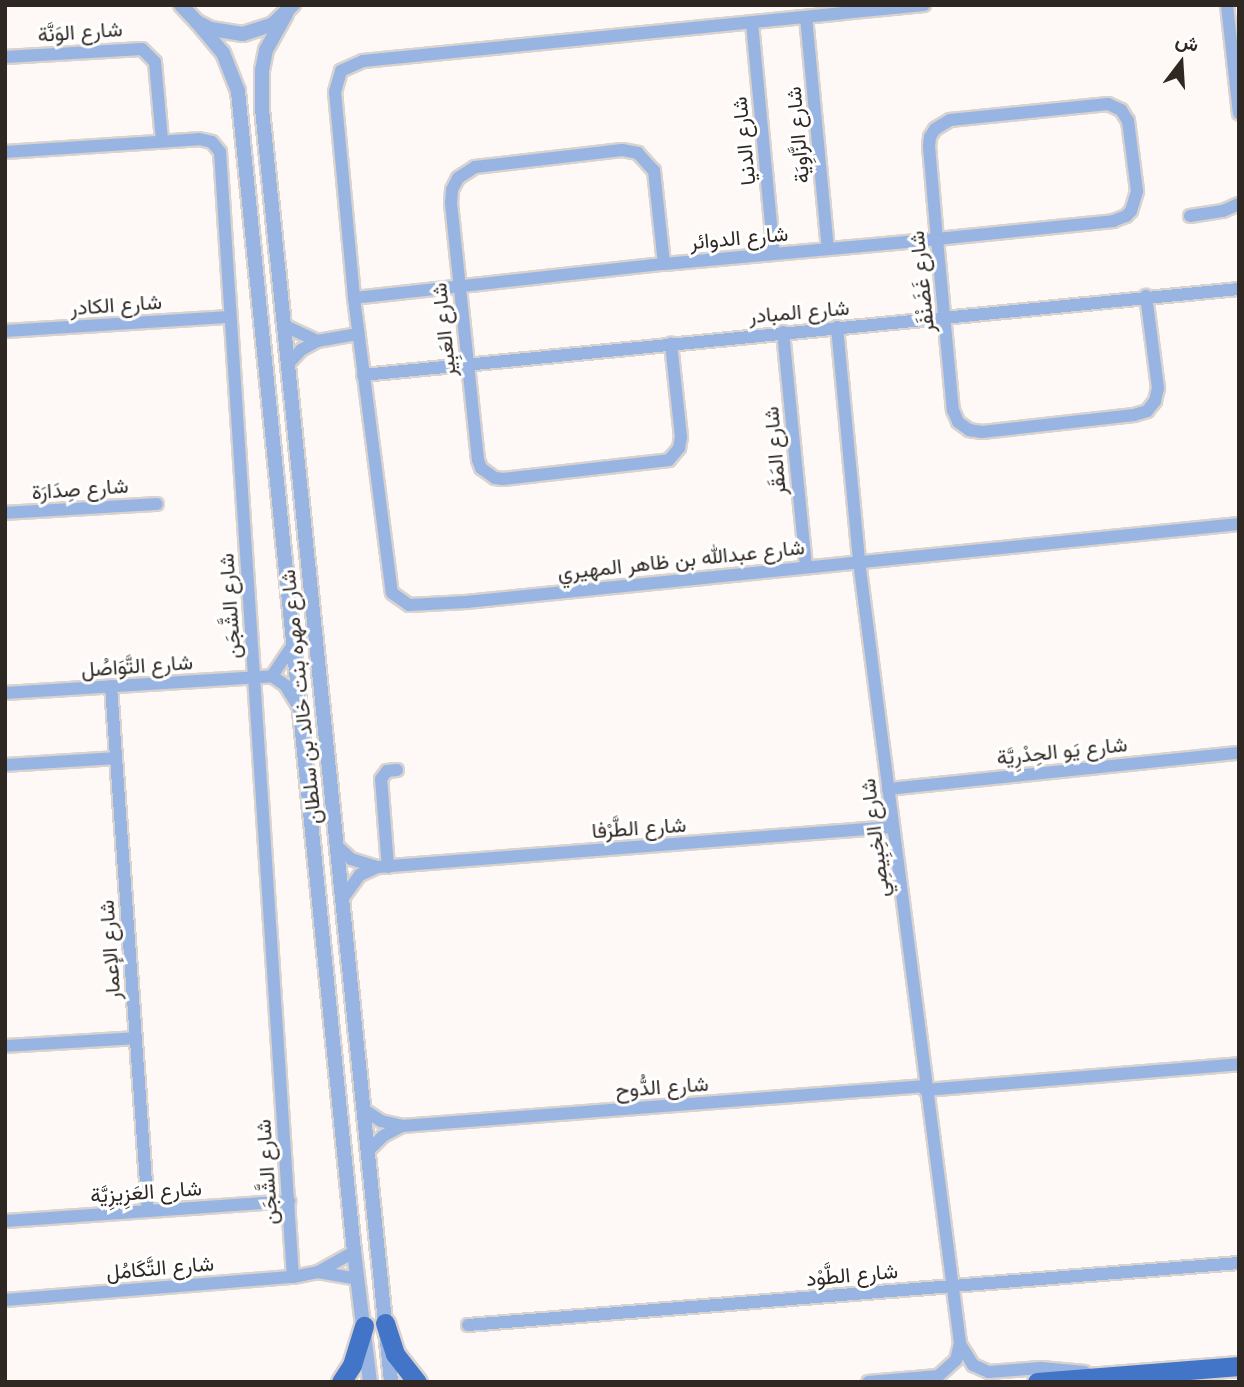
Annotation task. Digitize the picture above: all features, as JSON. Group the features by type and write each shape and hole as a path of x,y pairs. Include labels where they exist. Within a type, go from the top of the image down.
{"main road":[{"path":"385,1323 395,1354 417,1382"},
{"path":"341,1382 352,1365 364,1326"},
{"path":"1037,1382 1239,1366"}],"street":[{"name":"شارع عبدالله بن ظاهر المهيري","path":"924,5 363,61 346,67 338,74 335,92 354,298 389,585 395,597 403,603 466,602 1239,524"},
{"path":"1227,5 1239,113"},
{"path":"185,11 219,32 243,34 258,31 289,10"},
{"name":"شارع مهره بنت خالد بن سلطان","path":"289,10 266,50 261,90 391,1382"},
{"name":"شارع مهره بنت خالد بن سلطان","path":"185,11 223,53 238,91 354,1252 370,1382"},
{"name":"شارع الزَّاوِيَة","path":"806,17 828,249"},
{"name":"شارع الدنيا","path":"751,23 774,254"},
{"name":"شارع الوَنَّة","path":"5,57 142,49 155,62 162,141"},
{"name":"شارع غَضَنْفَر","path":"1126,216 1135,205 1137,191 1128,121 1115,106 1100,105 950,120 935,129 929,146 955,416 969,430 982,432 1147,411 1155,401 1158,388 1146,296"},
{"name":"شارع الشَّجَن","path":"5,152 206,139 220,152 293,1277"},
{"name":"شارع العَبِير","path":"664,264 654,171 638,153 622,150 475,167 463,174 454,184 451,197 458,285 481,468 495,478 664,463 673,457 681,437 671,344"},
{"path":"1190,216 1223,211 1239,204"},
{"name":"شارع الدوائر","path":"354,298 664,264 1113,221 1126,216"},
{"name":"شارع المبادر","path":"363,375 1146,296 1239,289"},
{"name":"شارع الكادر","path":"5,331 230,317"},
{"path":"283,325 317,341"},
{"name":"شارع الخِبِيصِي","path":"837,327 859,561 960,1343"},
{"name":"شارع المَقَر","path":"783,332 806,566"},
{"path":"288,364 301,350 317,341 358,334"},
{"name":"شارع صِدَارَة","path":"5,513 157,503"},
{"path":"294,643 272,676 285,685 302,712"},
{"name":"شارع التَّوَاصُل","path":"5,693 272,676"},
{"name":"شارع الإعمار","path":"111,686 148,1211"},
{"name":"شارع يَو الحِدْرِيَّة","path":"888,789 1239,753"},
{"path":"5,765 116,758"},
{"path":"383,867 381,779 387,771 397,771"},
{"name":"شارع الطَّرْفا","path":"337,846 359,863 383,867 892,827"},
{"name":"شارع الطَّرْفا","path":"343,898 352,881 383,867"},
{"path":"5,1046 136,1038"},
{"name":"شارع الدُّوح","path":"363,1109 381,1121 402,1126 1239,1064"},
{"path":"368,1151 383,1136 402,1126"},
{"name":"شارع العَزِيزِيَّة","path":"5,1221 289,1201"},
{"name":"شارع التَّكَامُل","path":"5,1300 293,1277 318,1272 354,1252"},
{"name":"شارع الطَّوْد","path":"468,1325 1239,1263"},
{"name":"شارع التَّكَامُل","path":"318,1272 357,1279"},
{"path":"960,1343 973,1365 989,1372 1057,1369 1104,1377"},
{"path":"868,1382 938,1376 956,1360 960,1343"}]}
